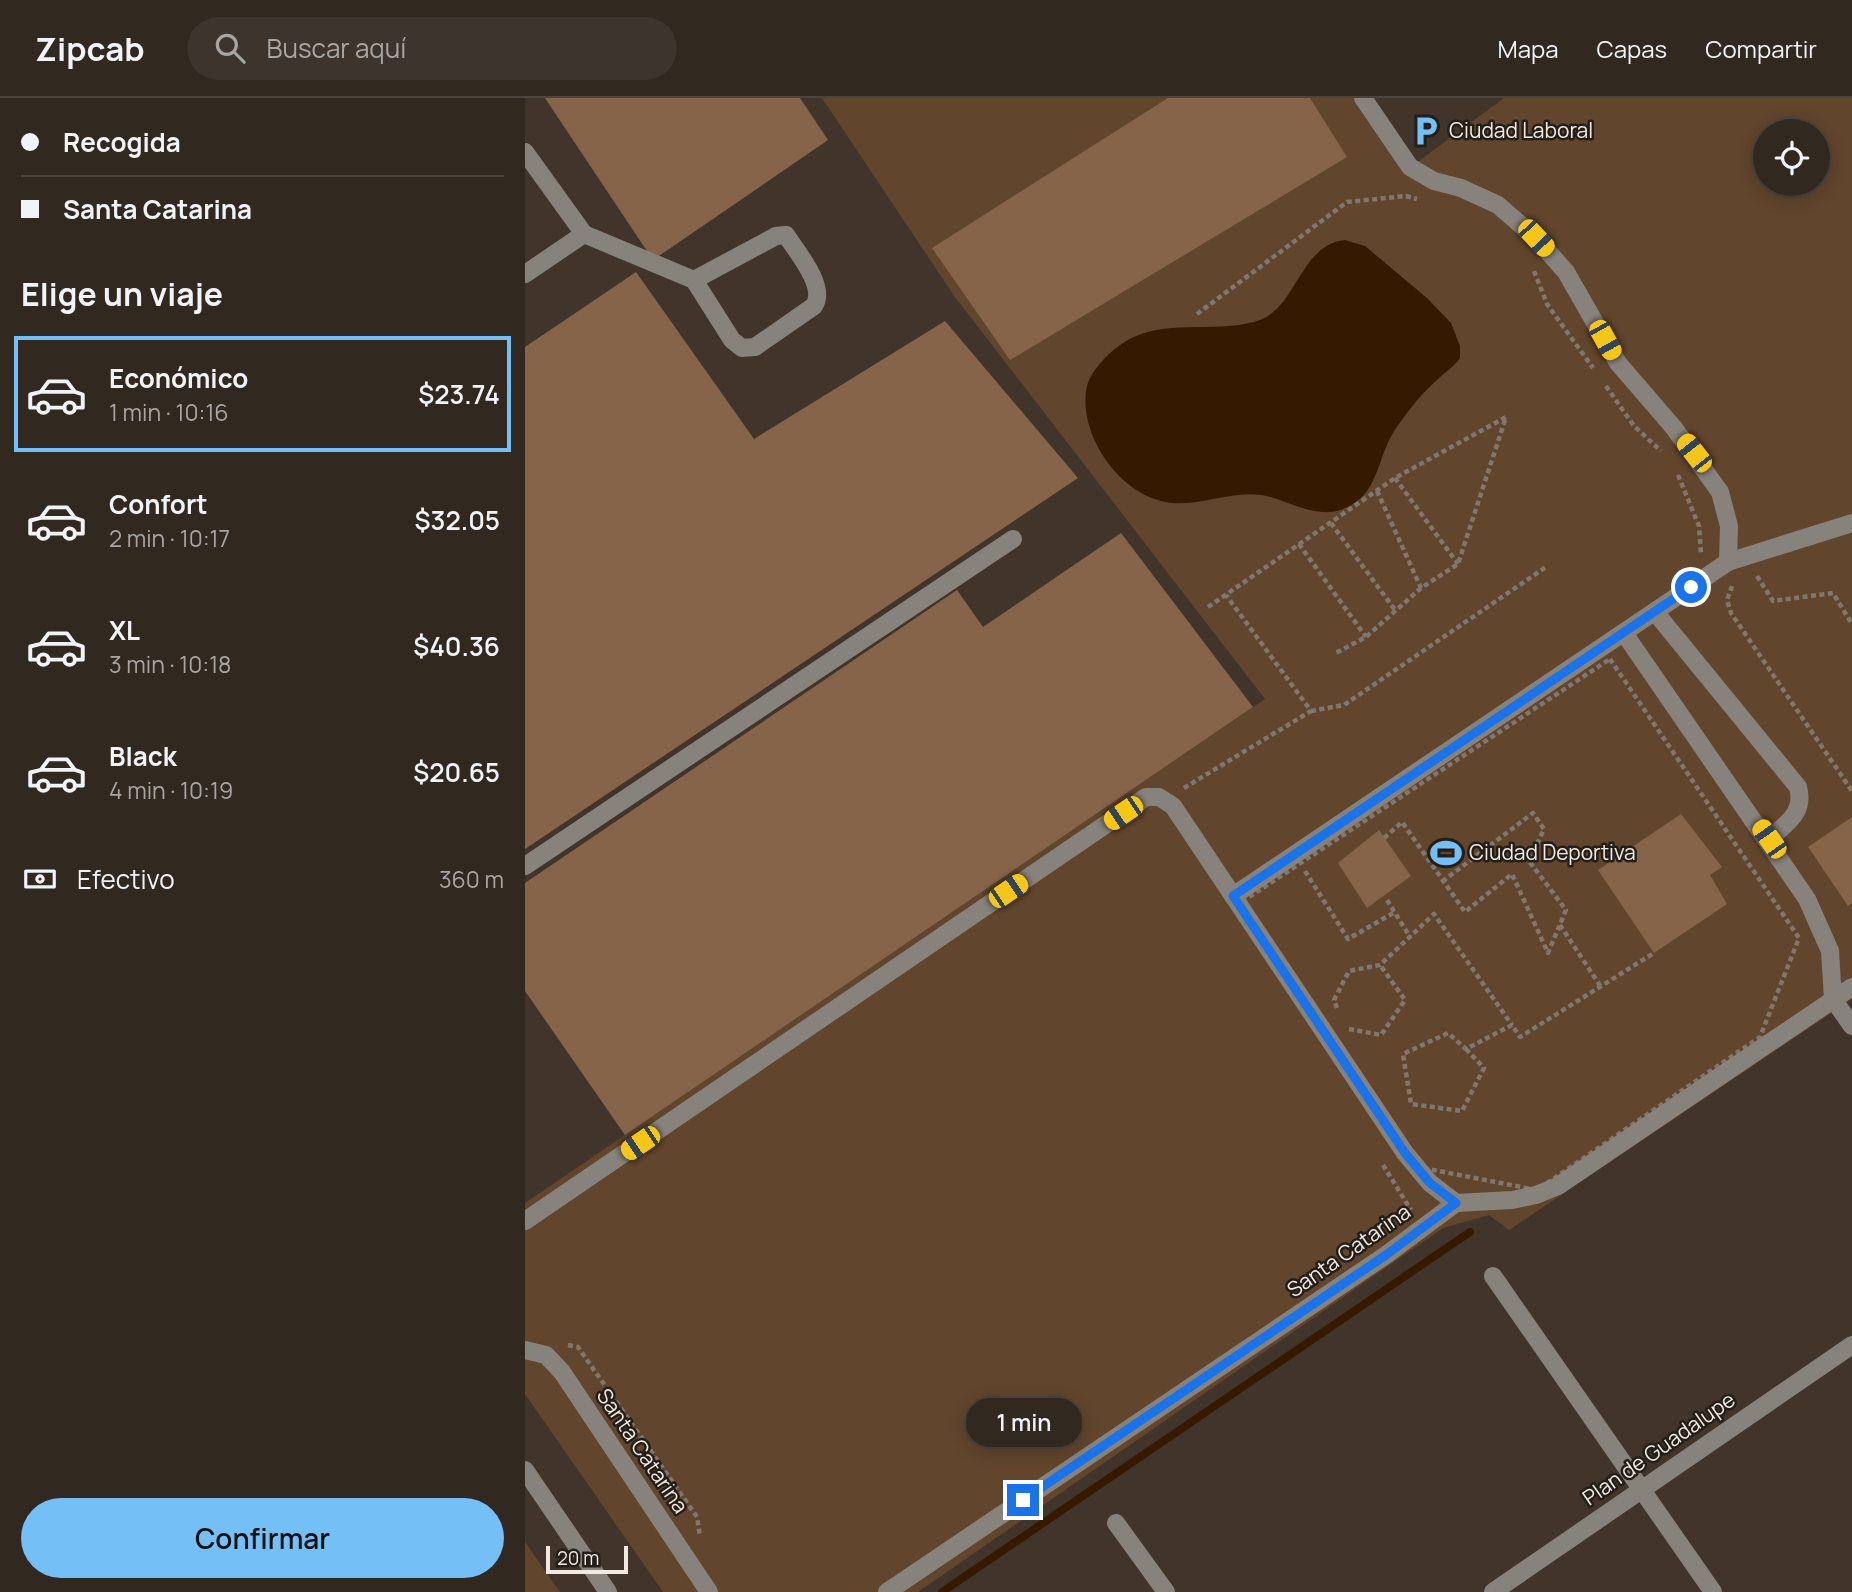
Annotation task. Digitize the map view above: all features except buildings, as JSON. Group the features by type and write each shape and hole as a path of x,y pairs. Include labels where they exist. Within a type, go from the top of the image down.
{"street":[{"path":"1363,98 1410,167 1434,181 1461,188 1498,205 1536,238 1566,272 1618,363 1674,428 1720,492 1729,526 1731,570"},
{"path":"528,162 584,234 694,280 733,340 742,348 755,347 814,306 818,299 817,288 786,234 776,236 694,280"},
{"path":"525,274 584,234"},
{"path":"1233,896 1655,612 1731,570 1852,523"},
{"path":"525,866 1013,539"},
{"path":"1655,612 1798,787 1802,802 1796,815 1769,839"},
{"path":"1624,634 1769,839 1807,899 1830,951 1833,999 1852,1026"},
{"path":"525,1221 1146,797 1159,797 1173,806 1405,1153 1430,1183 1456,1203 1512,1199 1536,1195 1558,1186 1852,987"},
{"name":"Santa Catarina","path":"887,1592 1386,1255 1456,1203"},
{"path":"1493,1276 1713,1592"},
{"name":"Plan de Guadalupe","path":"1493,1592 1852,1345"},
{"name":"Santa Catarina","path":"525,1350 546,1355 562,1372 709,1592"},
{"path":"525,1470 608,1592"},
{"path":"1117,1523 1166,1592"}],"path":[{"path":"1197,314 1347,202 1406,196 1419,200"},
{"path":"1531,263 1547,303 1594,370"},
{"path":"1602,382 1634,426 1669,458"},
{"path":"1208,607 1395,478 1506,417 1458,564 1421,588 1366,637 1334,654"},
{"path":"1675,470 1699,526 1702,561"},
{"path":"1395,478 1458,564"},
{"path":"1377,491 1421,588"},
{"path":"1331,523 1395,610"},
{"path":"1299,544 1366,637"},
{"path":"1173,795 1311,711 1344,705 1546,567"},
{"path":"1731,570 1727,600 1731,613 1852,791"},
{"path":"1755,572 1773,601 1833,593 1852,624"},
{"path":"1226,595 1311,711"},
{"path":"1611,659 1799,938 1760,1037 1537,1190 1418,1167 1240,903 1300,863 1611,659"},
{"path":"1384,838 1402,822 1443,881 1465,912 1512,874 1548,953 1566,910 1529,860 1544,829 1533,813 1443,881"},
{"path":"1300,863 1348,939 1395,912"},
{"path":"1387,900 1410,937"},
{"path":"1341,1019 1334,1000 1349,971 1380,965 1434,914 1520,1037 1654,953"},
{"path":"1560,925 1601,987"},
{"path":"1345,1028 1381,1035 1405,1000 1380,965"},
{"path":"1466,1049 1512,1025"},
{"path":"1448,1034 1466,1049 1484,1068 1462,1111 1412,1104 1403,1054 1448,1034"},
{"path":"1381,1162 1412,1208"}],"shaded area":[{"name":"Ciudad Deportiva","path":"822,98 1372,98 1415,164 1504,98 1852,98 1852,999 1509,1230 1489,1215 1443,1228 918,1592 663,1592 525,1394 525,1203 1265,699 955,297"},
{"path":"1345,240 1365,246 1427,298 1451,323 1460,346 1458,361 1419,398 1393,433 1364,495 1355,503 1333,512 1302,508 1271,497 1249,494 1173,503 1144,495 1115,472 1094,439 1085,403 1090,379 1106,357 1120,345 1149,332 1180,327 1229,326 1260,320 1283,302 1318,252 1330,244"},
{"path":"525,1542 560,1592 525,1592"}],"waterway":[{"path":"942,1592 1470,1232"}],"place":[{"name":"Ciudad Laboral","path":"1426,131"},
{"name":"Ciudad Deportiva","path":"1446,853"}],"route":[{"path":"1023,1500 1386,1255 1456,1203 1430,1183 1405,1153 1233,896 1691,587"}]}
